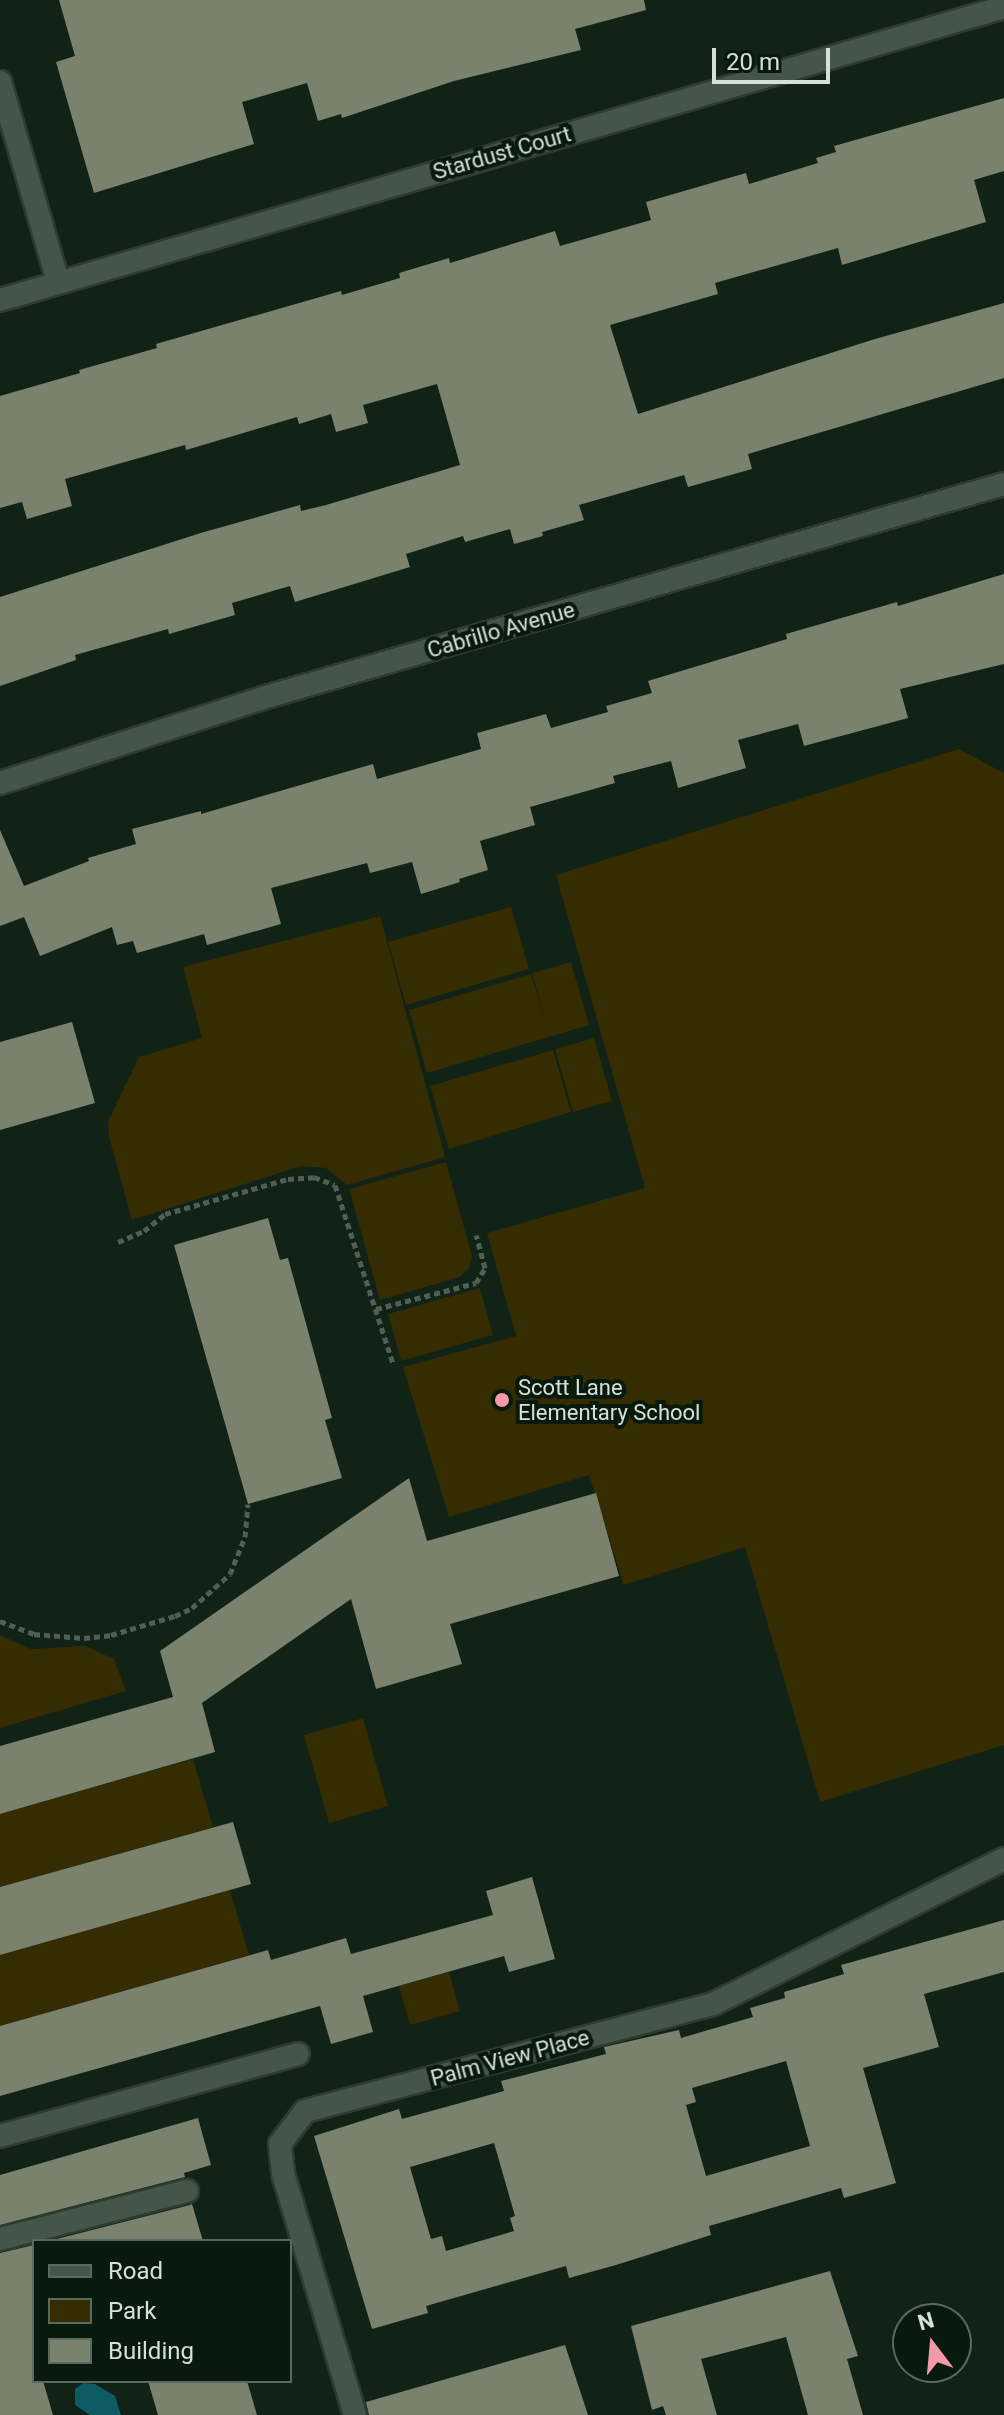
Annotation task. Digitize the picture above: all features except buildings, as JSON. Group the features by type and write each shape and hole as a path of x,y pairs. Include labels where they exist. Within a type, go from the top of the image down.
{"street":[{"name":"Stardust Court","path":"0,300 1004,7"},
{"path":"0,82 58,282"},
{"name":"Cabrillo Avenue","path":"0,783 266,697 1004,484"},
{"name":"Palm View Place","path":"355,2415 283,2173 280,2144 305,2111 713,2004 1004,1859"},
{"path":"0,2136 298,2054"},
{"path":"0,2239 187,2191"}],"path":[{"path":"118,1242 144,1231 165,1214 288,1179 314,1177 335,1185 393,1363"},
{"path":"376,1309 476,1283 485,1268 476,1235"},
{"path":"0,1621 34,1634 84,1638 111,1635 192,1608 230,1574 245,1537 248,1504"}],"green space":[{"path":"959,749 1004,773 1004,1745 820,1802 745,1547 624,1585 589,1475 449,1517 403,1367 516,1336 487,1233 645,1188 556,875"},
{"path":"511,907 529,969 406,1005 388,942"},
{"path":"380,916 445,1157 347,1185 326,1168 301,1166 132,1220 109,1137 108,1121 139,1057 202,1038 183,967"},
{"path":"571,962 589,1025 427,1073 409,1010 531,974 545,1019 532,973"},
{"path":"594,1038 612,1101 573,1112 555,1049"},
{"path":"553,1050 571,1112 449,1149 430,1086"},
{"path":"446,1162 472,1256 469,1268 460,1277 380,1300 349,1189"},
{"path":"480,1288 493,1335 401,1361 388,1314"},
{"path":"0,1635 31,1649 85,1646 114,1659 126,1691 0,1728"},
{"path":"363,1718 388,1806 329,1823 304,1735"},
{"path":"193,1759 213,1827 0,1887 0,1814"},
{"path":"230,1890 249,1955 0,2026 0,1955"},
{"path":"449,1972 460,2011 410,2025 399,1986"}],"water":[{"path":"83,2383 95,2384 115,2396 121,2415 90,2415 75,2405 75,2389"}],"place":[{"name":"Scott Lane Elementary School","path":"502,1400"}]}
